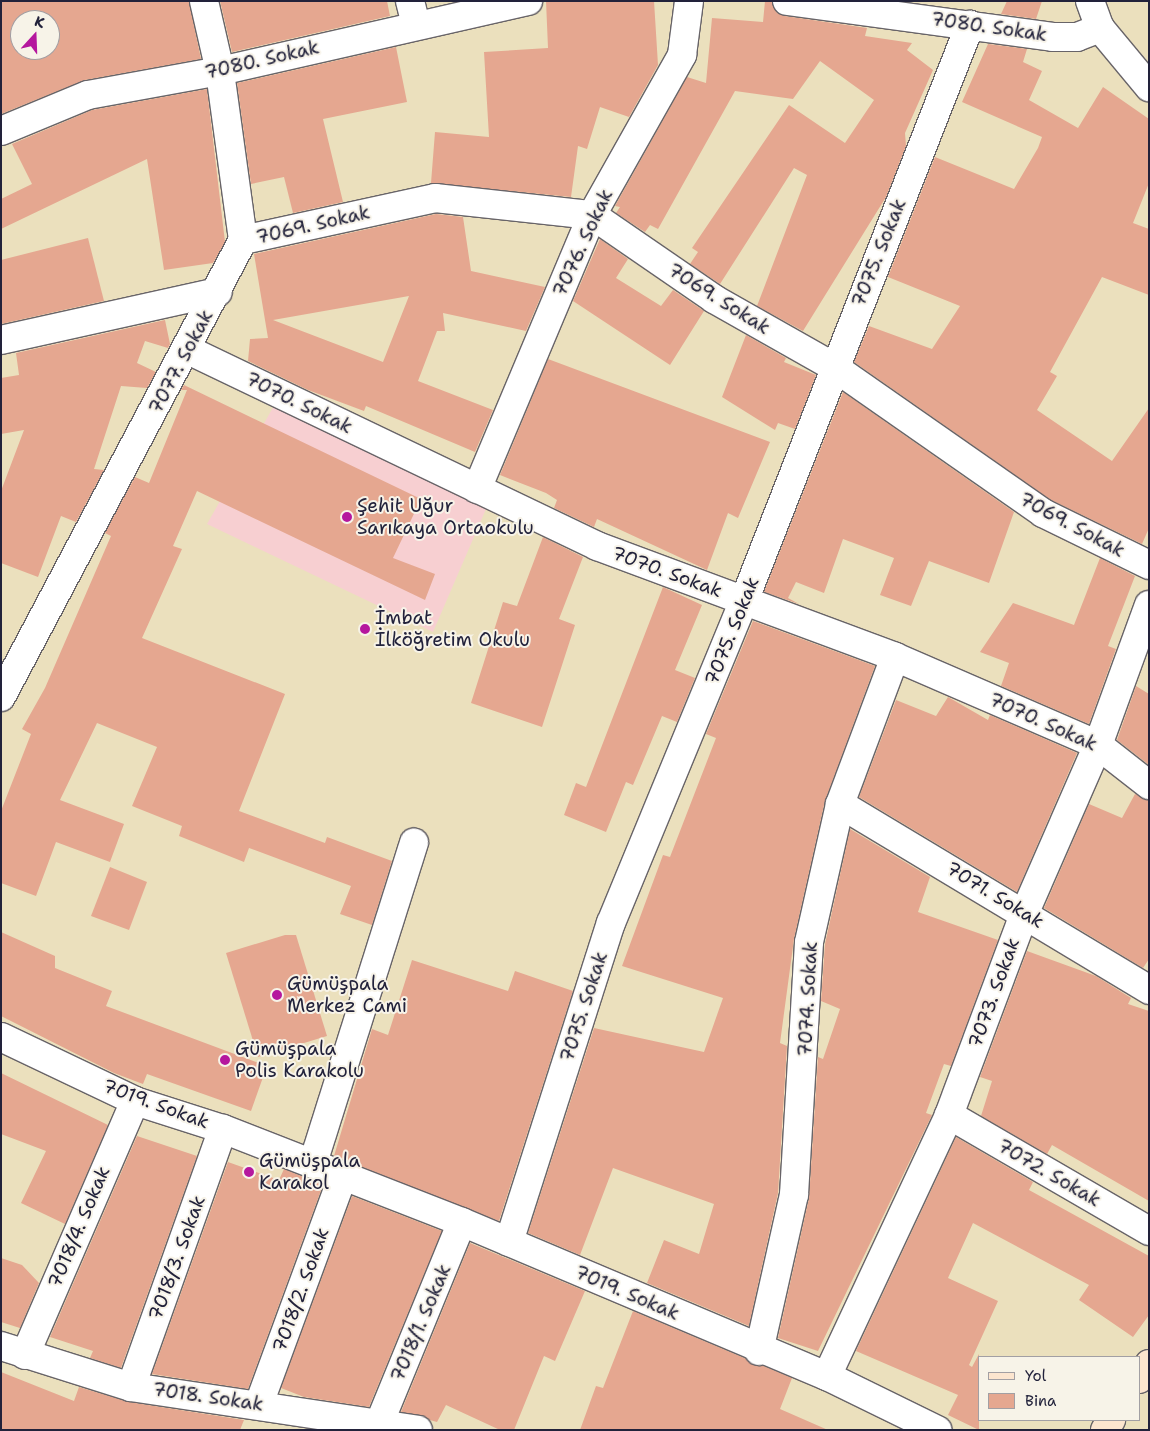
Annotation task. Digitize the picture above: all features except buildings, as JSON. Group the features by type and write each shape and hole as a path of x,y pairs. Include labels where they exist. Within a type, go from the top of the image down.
{"main road":[{"path":"1140,1378 1149,1364"}],"street":[{"path":"204,1 220,71 243,240"},
{"name":"7080. Sokak","path":"1,131 88,95 220,71 413,13 528,1"},
{"name":"7076. Sokak","path":"478,489 592,215 682,55 689,1"},
{"name":"7080. Sokak","path":"787,1 1061,37 1077,37 1100,28"},
{"path":"1090,1 1100,28 1149,87"},
{"name":"7075. Sokak","path":"509,1242 611,923 744,601 834,367 970,25"},
{"name":"7069. Sokak","path":"243,240 435,198 592,215 714,299 834,367 1029,505 1149,565"},
{"name":"7077. Sokak","path":"1,697 188,350 243,240"},
{"path":"1,340 218,292"},
{"name":"7070. Sokak","path":"188,350 597,546 895,657 1098,744 1149,785"},
{"name":"7073. Sokak","path":"827,1376 949,1115 1025,912 1098,744 1149,605"},
{"name":"7074. Sokak","path":"759,1351 794,1195 810,942 840,804 895,657"},
{"name":"7071. Sokak","path":"840,804 1025,912 1149,990"},
{"path":"313,1163 414,844"},
{"name":"7019. Sokak","path":"1,1037 135,1101 223,1129 462,1222 759,1351 827,1376 936,1429"},
{"name":"7018/4. Sokak","path":"13,1350 135,1101"},
{"name":"7072. Sokak","path":"949,1115 1149,1231"},
{"name":"7018/3. Sokak","path":"131,1387 223,1129"},
{"name":"7018/2. Sokak","path":"259,1404 343,1176"},
{"name":"7018/1. Sokak","path":"379,1424 462,1222"},
{"name":"7018. Sokak","path":"13,1350 131,1387 259,1404 411,1429"}],"shaded area":[{"name":"Şehit Uğur Sarıkaya Ortaokulu","path":"275,404 486,509 433,632 207,524"}],"place":[{"name":"Şehit Uğur Sarıkaya Ortaokulu","path":"347,517"},
{"name":"İmbat İlköğretim Okulu","path":"365,629"},
{"name":"Gümüşpala Merkez Cami","path":"277,995"},
{"name":"Gümüşpala Polis Karakolu","path":"225,1060"},
{"name":"Gümüşpala Karakol","path":"249,1172"}]}
